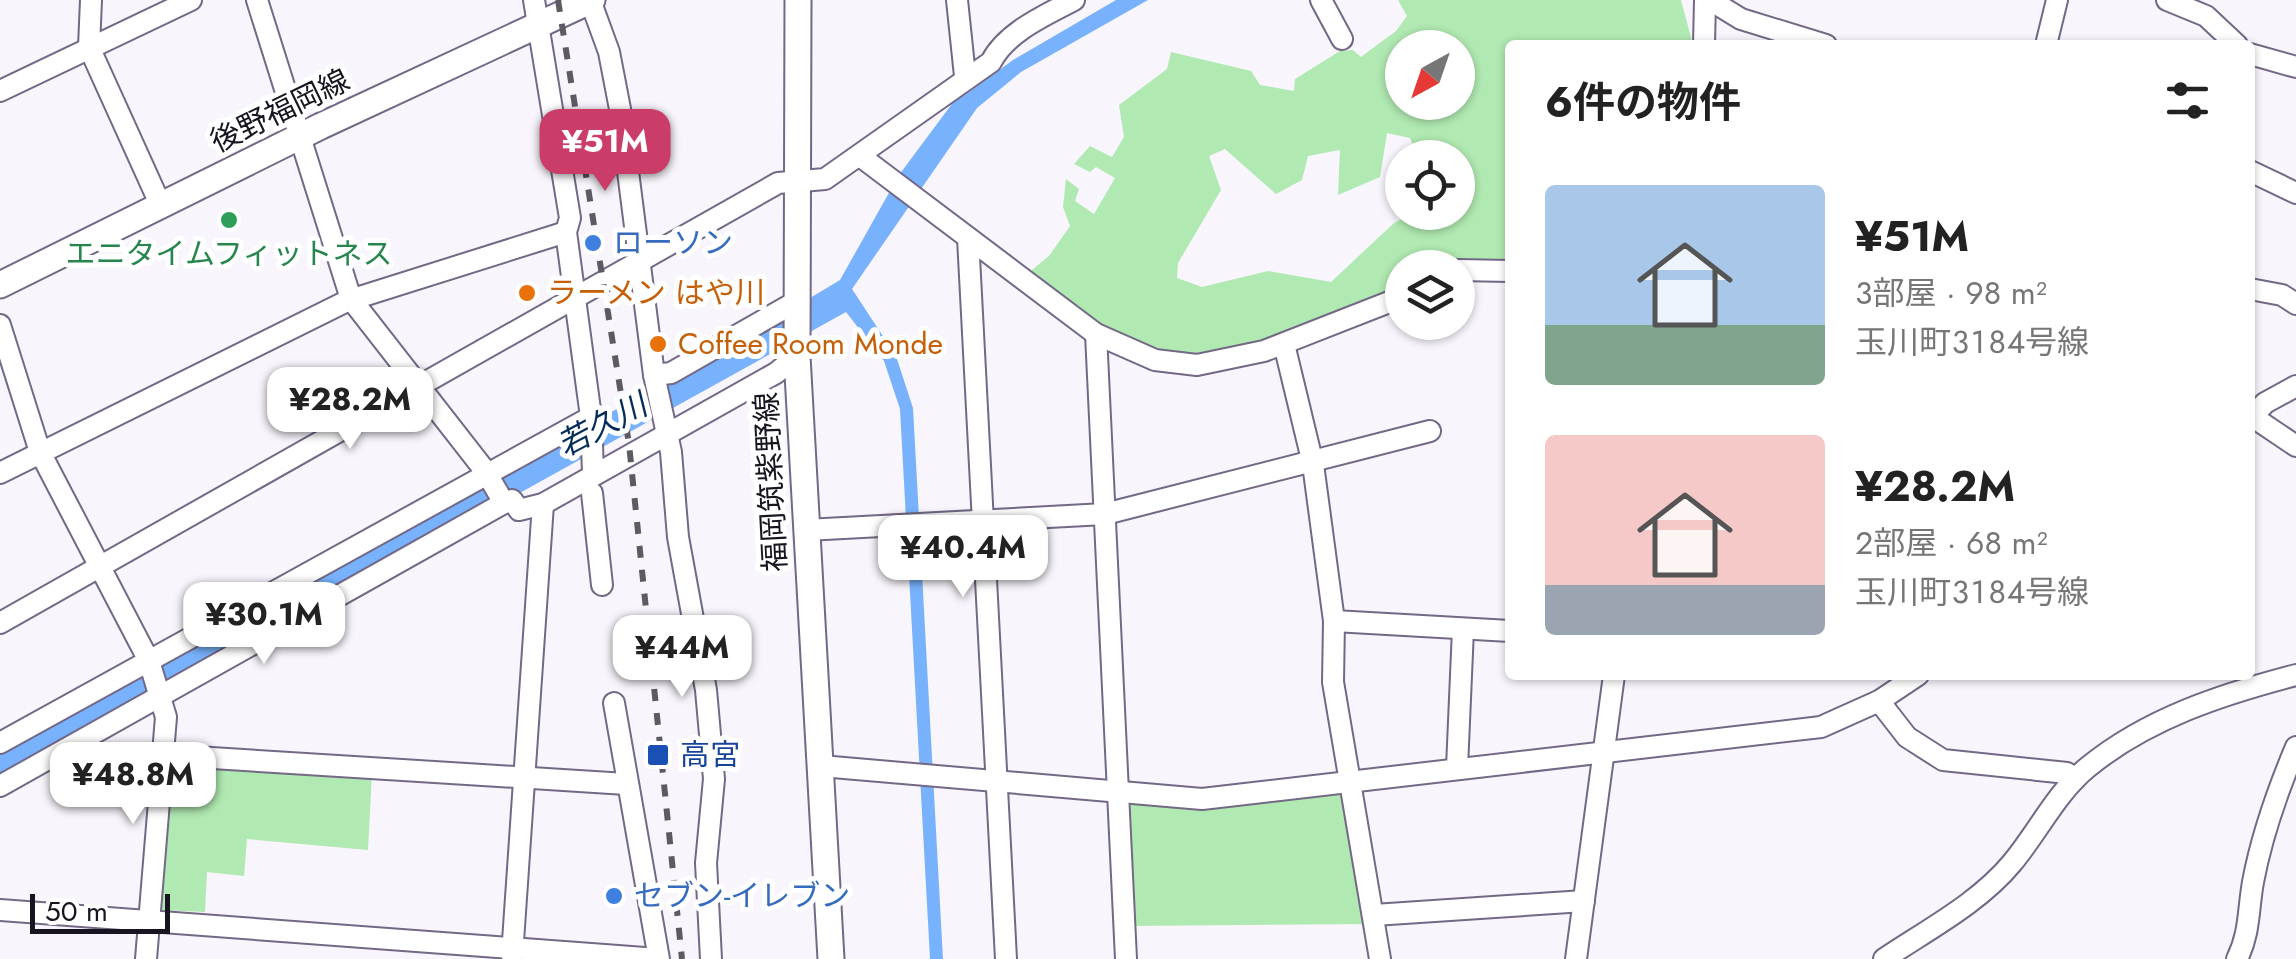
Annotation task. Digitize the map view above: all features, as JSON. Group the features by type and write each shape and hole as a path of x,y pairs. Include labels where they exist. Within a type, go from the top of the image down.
{"main road":[{"name":"後野福岡線","path":"0,285 301,137 537,11 591,0"},
{"name":"福岡筑紫野線","path":"798,0 797,356 831,959"}],"street":[{"path":"92,0 89,47 161,206"},
{"path":"0,90 192,0"},
{"path":"257,0 352,300 486,472 504,503"},
{"path":"591,0 610,52 620,109 654,379 714,755 706,863 711,958 700,959"},
{"path":"956,0 965,76"},
{"path":"0,622 778,184 825,180 965,76 991,62 996,52 1033,22 1074,0"},
{"path":"1321,0 1342,38"},
{"path":"1704,40 1707,0 1741,19 1810,40"},
{"path":"2047,40 2056,0"},
{"path":"2167,0 2206,16 2232,40"},
{"path":"537,11 591,417 602,585"},
{"path":"2255,55 2296,67"},
{"path":"860,156 1096,334 1118,346 1174,364 1197,364 1284,344 1385,304"},
{"path":"2255,173 2296,193"},
{"path":"0,472 352,300 568,225"},
{"path":"968,238 1006,959"},
{"path":"1475,270 1505,271"},
{"path":"2255,291 2282,295 2296,304"},
{"path":"654,379 799,312"},
{"path":"0,325 40,452 149,660 166,717 146,959"},
{"path":"1096,334 1126,959"},
{"path":"1284,344 1313,464 1334,622 1333,682 1380,959"},
{"path":"0,786 504,503 512,500 519,510 543,504 664,427 776,373 797,356"},
{"path":"2255,413 2296,386"},
{"path":"0,742 591,417"},
{"path":"2255,419 2296,446"},
{"path":"806,530 1105,514 1313,464 1430,431"},
{"path":"512,953 543,504"},
{"path":"1334,622 1505,631"},
{"path":"1457,768 1463,629"},
{"path":"1884,959 1998,878 2076,779 2169,716 2231,692 2296,675"},
{"path":"1576,959 1613,680"},
{"path":"820,766 1202,799 1821,727 1880,701 1911,680"},
{"path":"1880,701 1907,737 1942,760 2066,773 2076,779"},
{"path":"0,910 512,953 658,959 614,706"},
{"path":"2237,959 2249,936 2252,886 2268,812 2296,747"},
{"path":"164,755 626,784"},
{"path":"1374,915 1584,901"}],"green space":[{"path":"1398,0 1681,0 1692,40 1505,40 1505,263 1475,265 1475,250 1385,250 1385,297 1277,336 1208,352 1177,354 1150,351 1116,338 1026,275 1049,256 1070,226 1063,207 1066,179 1079,189 1075,201 1094,214 1115,178 1096,167 1090,172 1074,164 1090,146 1112,157 1124,137 1119,105 1167,69 1171,52 1251,71 1260,85 1294,91 1295,79 1340,51 1353,50 1361,57 1385,39 1385,120 1475,120 1475,30 1397,30 1407,16","holes":["1387,133 1411,140 1475,140 1475,230 1387,230 1331,282 1268,271 1202,287 1177,278 1178,263 1221,190 1209,156 1225,149 1276,194 1302,180 1308,156 1340,150 1338,195 1380,177"]},
{"path":"187,760 372,772 368,850 247,839 244,876 207,872 205,912 159,910 167,785"},
{"path":"1347,787 1370,924 1129,926 1123,799"}],"water":[{"name":"若久川","path":"1116,0 1148,0 1021,72 977,108 852,289 896,356 913,408 943,959 930,959 900,409 884,361 846,312 0,781 0,749 575,430 669,383 840,280 899,175 960,93 965,95 1013,60"}],"railway":[{"path":"558,0 629,444 682,959"}],"place":[{"name":"エニタイムフィットネス","path":"229,220"},
{"name":"ローソン","path":"593,243"},
{"name":"ラーメン はや川","path":"527,293"},
{"name":"Coffee Room Monde","path":"658,344"},
{"name":"高宮","path":"658,755"},
{"name":"セブン-イレブン","path":"614,896"}]}
